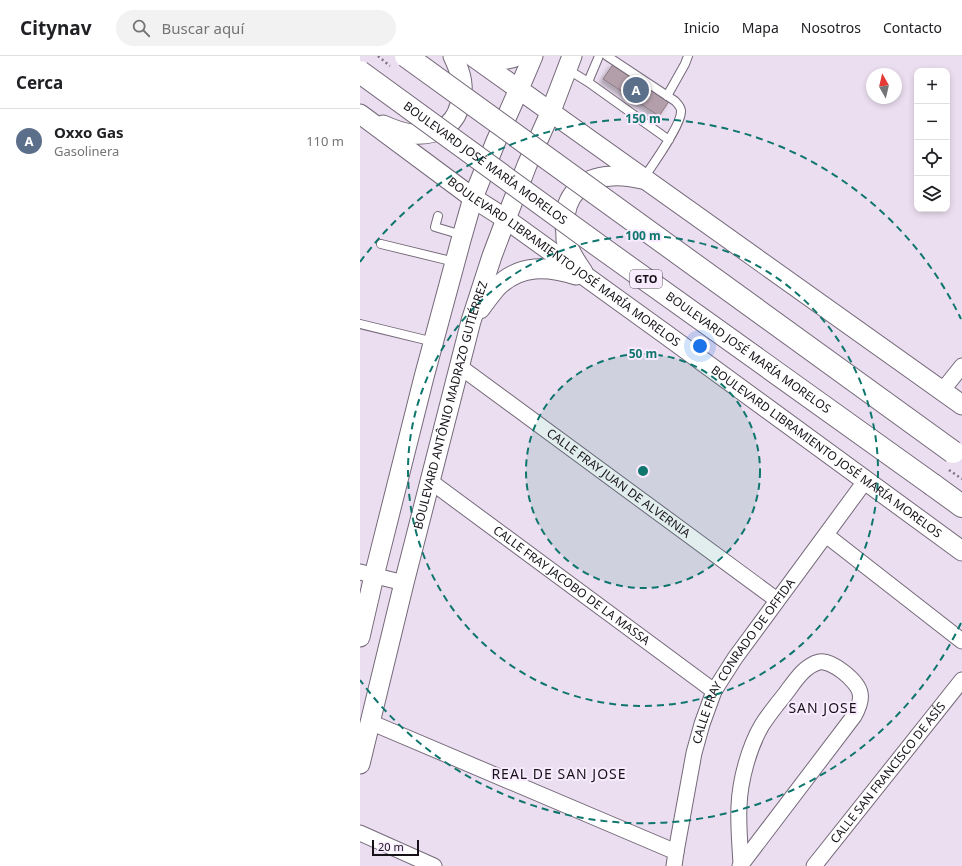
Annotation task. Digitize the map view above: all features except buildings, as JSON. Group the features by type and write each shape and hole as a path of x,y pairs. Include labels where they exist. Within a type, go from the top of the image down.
{"main road":[{"path":"406,56 958,455"},
{"name":"BOULEVARD JOSÉ MARÍA MORELOS","path":"360,72 962,506"}],"street":[{"path":"364,117 397,130 413,134 430,133 445,128 456,117 460,103 462,86 459,70 453,56"},
{"path":"472,56 962,405"},
{"path":"485,56 504,59 517,56"},
{"path":"360,637 367,574 434,342 473,198 533,56"},
{"name":"BOULEVARD ANTÔNIO MADRAZO GUTIÉRREZ","path":"360,764 404,583 471,321 492,256 506,219 570,62"},
{"name":"BOULEVARD LIBRAMIENTO JOSÉ MARÍA MORELOS","path":"364,117 473,198 506,219 962,551"},
{"path":"587,278 570,251 566,239 566,210 571,196 581,186 595,179 612,176 644,179"},
{"path":"471,321 498,286 510,276 525,270 545,268 587,278"},
{"name":"CALLE FRAY JUAN DE ALVERNIA","path":"459,366 777,600"},
{"path":"942,391 962,366"},
{"name":"CALLE FRAY JACOBO DE LA MASSA","path":"430,480 714,691"},
{"name":"CALLE FRAY CONRADO DE OFFIDA","path":"675,859 694,753 702,724 714,691 735,658 866,480"},
{"path":"826,535 962,641"},
{"path":"367,574 404,583"},
{"path":"821,662 831,664 838,668 858,686 861,693 861,700 858,708 854,716 741,865 739,806 741,783 755,738 763,724 801,674 811,665 821,662"},
{"name":"CALLE SAN FRANCISCO DE ASÍS","path":"814,866 962,680"},
{"path":"370,722 675,859"},
{"path":"360,834 434,866"}],"lane":[{"path":"588,82 599,56"},
{"path":"607,56 675,101 681,109 681,115 678,123 644,179"},
{"path":"667,96 686,64 688,56"},
{"path":"570,62 588,82 669,140"},
{"path":"438,216 434,227 462,235"},
{"path":"381,244 455,262"},
{"path":"360,324 434,342"}],"place":[{"name":"Oxxo Gas","path":"636,90"}],"district":[{"name":"SAN JOSE","path":"823,708"},
{"name":"REAL DE SAN JOSE","path":"559,774"}]}
